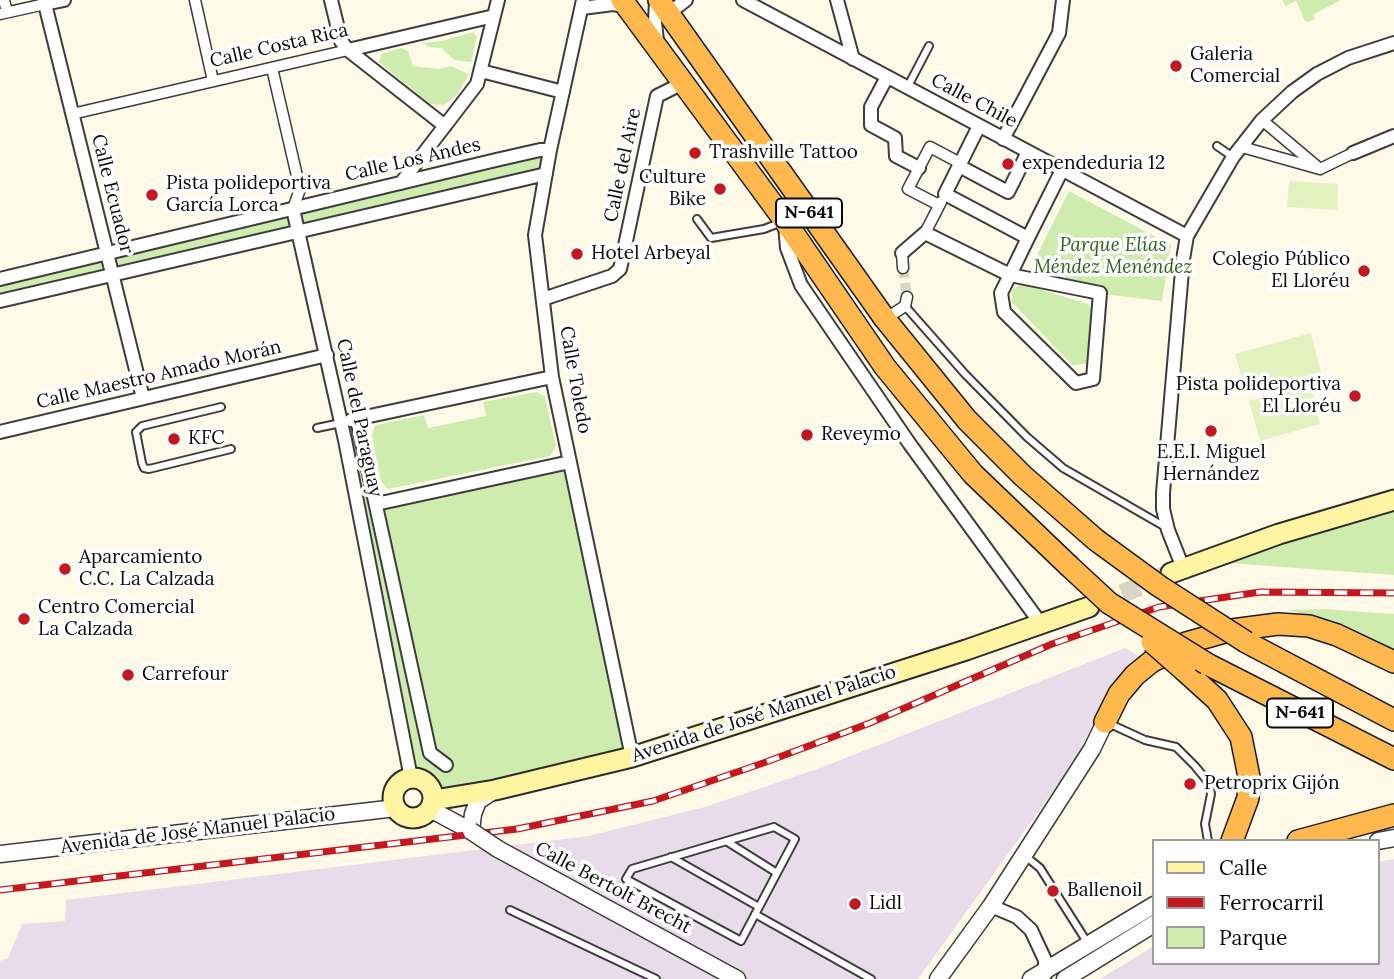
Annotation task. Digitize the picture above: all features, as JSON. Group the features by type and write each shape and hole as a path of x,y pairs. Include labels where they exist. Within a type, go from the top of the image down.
{"highway":[{"name":"N-641","path":"624,4 785,221 885,367 973,474 1068,565 1099,605 1207,664 1394,759"},
{"name":"N-641","path":"661,4 885,319 967,420 1023,476 1096,540 1159,586 1246,642 1394,720"},
{"path":"1099,605 1185,671 1217,700 1241,737 1249,777 1248,798 1233,839"},
{"path":"1105,722 1119,694 1135,675 1151,662 1186,643 1232,630 1278,625 1309,626 1337,635 1394,662"},
{"path":"1305,839 1394,815"}],"main road":[{"path":"1177,571 1279,534 1394,487"},
{"path":"1279,534 1394,499"},
{"name":"Avenida de José Manuel Palacio","path":"432,804 632,757 1099,605"},
{"path":"421,779 429,785 432,804 423,815 413,818 403,815 396,808 393,798 402,781 421,779"}],"street":[{"path":"4,0 3,13 64,0"},
{"path":"195,0 214,81"},
{"path":"331,0 341,41 348,50 444,126"},
{"path":"401,183 477,84 498,0"},
{"path":"658,50 655,22 661,4 686,0"},
{"path":"746,2 769,0"},
{"path":"837,0 853,59"},
{"path":"1003,139 1059,33 1063,0"},
{"name":"Calle Ecuador","path":"45,2 143,398"},
{"name":"Calle Chile","path":"746,2 1187,236"},
{"name":"Calle Toledo","path":"624,4 582,4 550,150 535,235 552,377 632,757"},
{"name":"Calle Costa Rica","path":"72,114 494,16"},
{"path":"1177,571 1163,509 1163,493 1187,236 1237,152 1262,120 1292,92 1317,74 1348,58 1394,43"},
{"name":"Calle del Paraguay","path":"272,68 300,188 293,209 327,355 411,778"},
{"path":"481,71 563,92"},
{"path":"887,77 871,107 872,125 895,138 896,156 919,168"},
{"name":"Calle del Aire","path":"543,299 612,276 620,269 657,96 682,83"},
{"path":"1262,120 1320,169"},
{"path":"904,268 902,253 925,233 979,126"},
{"path":"1237,152 1320,169 1394,136"},
{"path":"1028,152 1008,192 930,147 908,189 942,199 1028,238"},
{"name":"Calle Los Andes","path":"0,279 540,150 550,150"},
{"path":"925,233 1010,275 1100,293 1093,379 1076,383 1004,312 1001,293 1010,275 1028,238 1062,170"},
{"path":"0,302 546,174"},
{"path":"785,221 787,248 801,285 909,443 1041,624"},
{"path":"885,319 906,301"},
{"name":"Calle Maestro Amado Morán","path":"0,432 327,355"},
{"path":"341,423 552,377"},
{"name":"Calle del Paraguay","path":"357,419 430,753 446,765"},
{"path":"376,504 570,462"},
{"path":"938,979 990,906 1092,749 1105,722"},
{"path":"471,831 478,801 495,790"},
{"name":"Calle Bertolt Brecht","path":"432,804 498,849 714,973 737,979"},
{"name":"Avenida de José Manuel Palacio","path":"0,854 396,808"},
{"path":"990,906 1017,917 1031,930 1045,960 1045,975"},
{"path":"1031,979 1045,975 1088,944 1152,906"},
{"path":"1065,979 1152,924"}],"lane":[{"path":"907,88 929,46"},
{"path":"1217,146 1237,152"},
{"path":"697,219 711,238 764,229 785,221"},
{"path":"906,301 965,374 1027,437 1063,467 1168,530"},
{"path":"221,407 142,426 136,432 142,463 144,468 149,470 231,449"},
{"path":"317,429 341,423"},
{"path":"1105,722 1145,740 1176,747 1195,766 1209,783 1211,794 1205,824 1208,839"},
{"path":"774,827 795,839 741,941 626,879 632,869 671,858 774,827"},
{"path":"726,841 777,873"},
{"path":"1023,854 1040,868 1088,944"},
{"path":"671,858 871,979"},
{"path":"510,910 656,979"}],"shaded area":[{"path":"1125,648 1139,656 1138,661 1115,683 1072,765 918,979 0,979 0,961 8,958 22,924 65,921 66,900 589,836 705,807 820,768"},
{"path":"1394,859 1394,979 1100,979 1152,947 1152,965 1380,965 1380,862"}],"green space":[{"path":"1283,0 1341,0 1314,14 1315,19 1308,22 1305,21 1296,1 1285,6"},
{"path":"473,32 477,37 468,76 457,95 444,105 430,104 379,62 381,54 401,48 408,51 413,66 439,69 451,66 468,74 471,62 454,60 442,48 429,47 423,43 442,41"},
{"path":"550,150 546,174 0,301 0,279"},
{"path":"1289,181 1338,184 1337,210 1287,207"},
{"name":"Parque Elías Méndez Menéndez","path":"1069,191 1171,245 1162,301 1103,294 1066,282 1066,275 1040,270 1033,263"},
{"path":"1023,284 1088,304 1092,311 1087,364 1072,365 1012,302 1012,289"},
{"path":"1311,333 1321,372 1246,392 1235,354"},
{"path":"1310,385 1320,424 1260,441 1249,401"},
{"path":"537,392 545,397 556,446 550,456 388,489 381,482 372,434 375,425 424,415 428,428 486,416 483,402"},
{"path":"357,419 376,504 570,462 632,757 433,794 429,784 417,778 341,423"},
{"path":"1394,509 1394,575 1228,563"},
{"path":"1323,609 1394,614 1394,650 1334,621 1287,610"}],"tunnel":[{"path":"903,268 907,297"},
{"path":"1095,605 1164,576"}],"railway":[{"path":"0,890 517,829 653,801 870,723 1052,644 1159,607 1260,592 1394,593"}],"place":[{"name":"Galeria Comercial","path":"1176,66"},
{"name":"Trashville Tattoo","path":"695,153"},
{"name":"expendeduria 12","path":"1008,164"},
{"name":"Culture Bike","path":"720,189"},
{"name":"Pista polideportiva García Lorca","path":"152,195"},
{"name":"Hotel Arbeyal","path":"577,254"},
{"name":"Colegio Público El Lloréu","path":"1364,271"},
{"name":"Pista polideportiva El Lloréu","path":"1355,396"},
{"name":"E.E.I. Miguel Hernández","path":"1211,431"},
{"name":"Reveymo","path":"807,435"},
{"name":"KFC","path":"174,439"},
{"name":"Aparcamiento C.C. La Calzada","path":"65,569"},
{"name":"Centro Comercial La Calzada","path":"24,619"},
{"name":"Carrefour","path":"128,675"},
{"name":"Petroprix Gijón","path":"1190,784"},
{"name":"Ballenoil","path":"1053,891"},
{"name":"Lidl","path":"855,904"}]}
